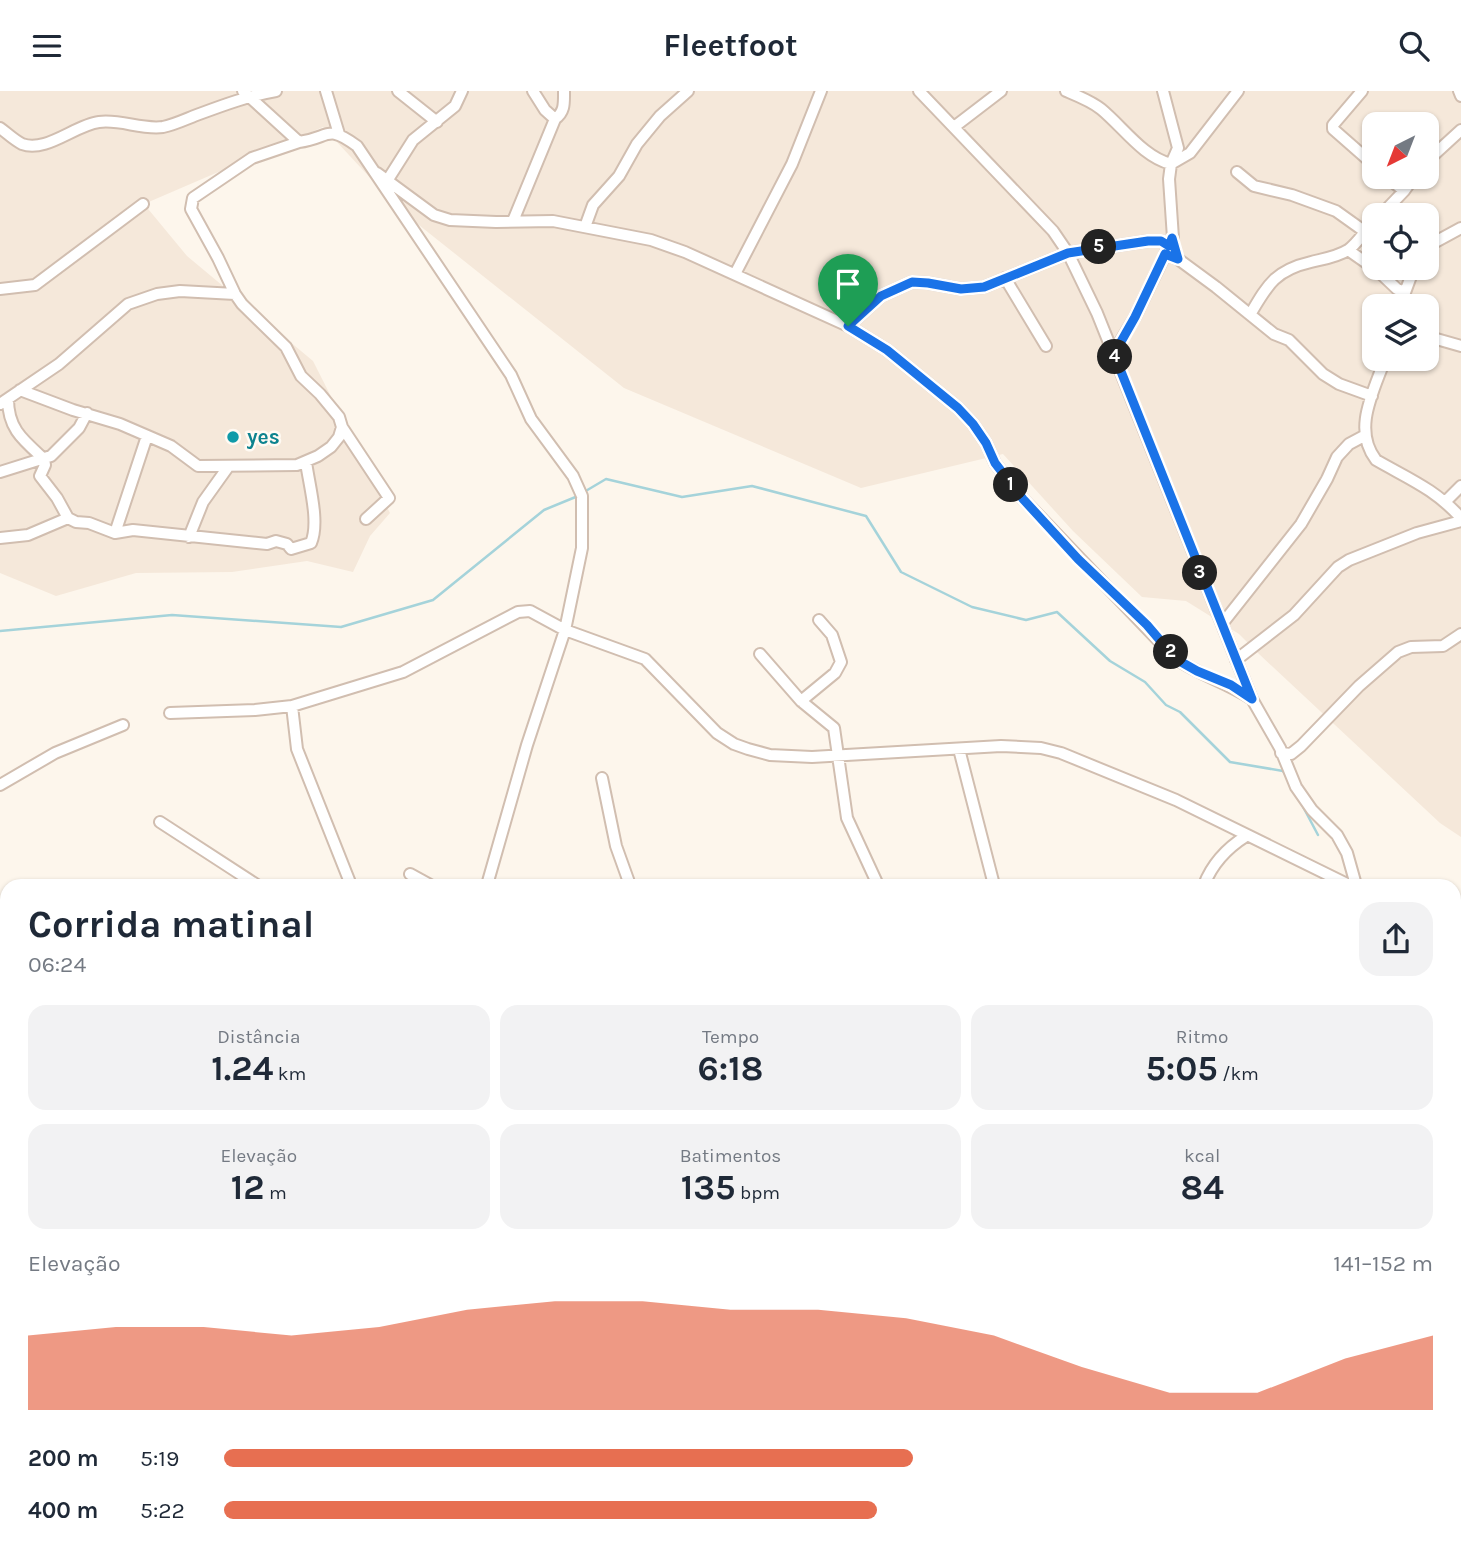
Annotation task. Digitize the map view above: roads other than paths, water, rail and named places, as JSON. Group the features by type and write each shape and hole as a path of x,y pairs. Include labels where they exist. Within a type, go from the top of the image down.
{"street":[{"path":"0,128 20,143 36,145 84,125 100,122 117,122 146,128 167,126 246,94 276,91"},
{"path":"326,91 339,134"},
{"path":"398,91 437,122"},
{"path":"387,181 413,140 455,106 462,91"},
{"path":"533,91 545,110 555,119"},
{"path":"513,222 555,119 561,115 564,91"},
{"path":"585,227 593,205 626,167 637,144 660,116 688,91"},
{"path":"735,274 792,165 821,91"},
{"path":"919,91 1053,231 1068,253 1114,354 1252,699 1304,800 1337,835 1347,853 1354,879"},
{"path":"954,127 1002,91"},
{"path":"1066,91 1098,107 1151,154 1171,164 1190,153 1238,91"},
{"path":"1114,354 1169,246 1169,179 1171,164 1178,148 1163,91"},
{"path":"1362,91 1333,125 1334,129 1362,154"},
{"path":"1459,91 1461,96"},
{"path":"246,94 299,142"},
{"path":"1439,150 1461,130"},
{"path":"366,519 389,498 342,428 335,410 301,376 286,347 235,294 191,209 191,202 252,158 333,132 357,146 377,173 511,375 531,419 573,476 582,496 582,548 565,630 527,745 489,879"},
{"path":"1237,172 1254,186 1292,195 1336,212 1362,231"},
{"path":"377,173 434,215 450,220 553,221 651,240 685,252 848,326 887,350 958,408 986,443 995,463 1016,490 1078,559 1147,625 1176,659 1231,685 1252,699"},
{"path":"1392,203 1404,191 1402,189"},
{"path":"0,289 35,285 144,204"},
{"path":"1439,240 1461,228"},
{"path":"1251,313 1269,282 1284,272 1348,250 1362,234"},
{"path":"848,326 881,296 912,282 961,289 984,287 1068,253 1161,241 1169,246 1178,259 1251,313 1274,334 1289,340 1323,374 1339,384 1372,396"},
{"path":"1169,246 1178,259"},
{"path":"1348,250 1378,271 1397,289 1405,292 1410,280"},
{"path":"1005,278 1046,346"},
{"path":"235,294 180,291 157,294 128,304 59,364 4,402 9,418 27,443 44,459 41,480 57,498 68,518 115,533 133,530 267,544 276,541 287,544 291,549 311,543 314,532 312,495 306,462"},
{"path":"1439,340 1461,346"},
{"path":"1236,660 1294,615 1338,567 1349,559 1417,533 1461,520 1446,501 1422,484 1376,460 1370,451 1364,436 1364,425 1381,371"},
{"path":"20,390 171,446 198,466 285,466 306,462 331,447 342,428"},
{"path":"0,472 51,456 76,432 87,413"},
{"path":"115,533 147,436"},
{"path":"1222,625 1301,524 1337,457 1349,444 1364,436"},
{"path":"190,537 204,502 228,467"},
{"path":"1446,501 1461,486"},
{"path":"0,538 28,535 68,518"},
{"path":"170,713 292,706 403,672 524,610 565,630 645,659 717,733 734,744 770,755 812,757 1018,746 1041,748 1061,753 1176,800 1336,879"},
{"path":"802,701 835,673 841,662 832,635 819,620"},
{"path":"1281,753 1288,755 1301,746 1359,686 1398,652 1411,647 1443,646 1461,633"},
{"path":"760,654 802,701 834,728 847,818 875,879"},
{"path":"292,706 297,749 349,879"},
{"path":"0,785 55,753 123,725"},
{"path":"959,749 992,879"},
{"path":"602,778 616,846 628,879"},
{"path":"160,822 248,879"},
{"path":"1208,879 1222,856 1246,836"},
{"path":"410,874 419,879"}],"waterway":[{"path":"584,492 606,479 682,497 752,486 866,516 901,572 972,607 1026,620 1057,612 1110,661 1145,682 1166,705 1180,712 1230,762 1283,771 1287,777"},
{"path":"0,631 172,615 341,627 433,600 544,510 578,496"},
{"path":"1300,801 1318,835"}],"place":[{"name":"yes","path":"233,437"}]}
